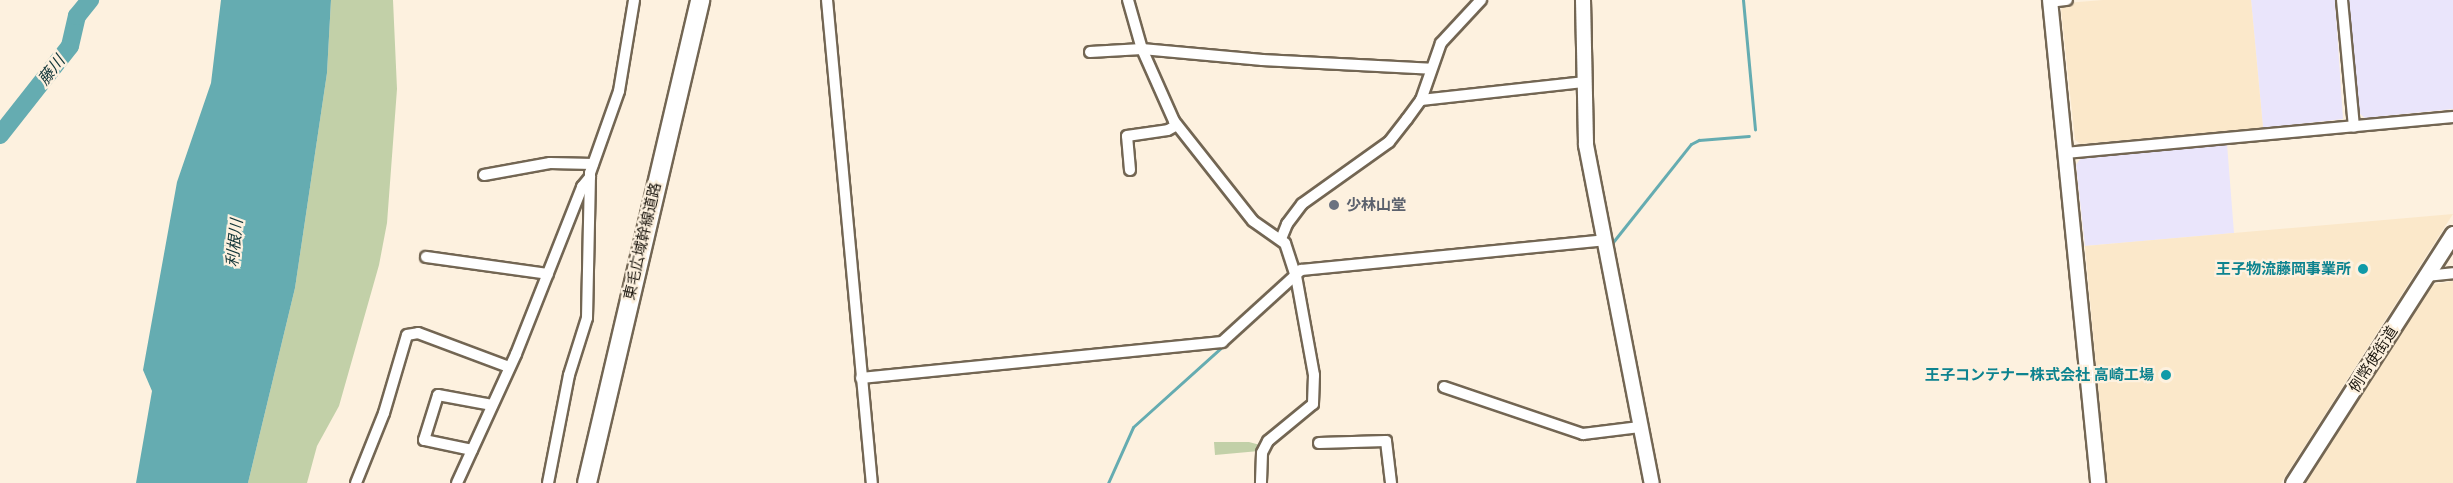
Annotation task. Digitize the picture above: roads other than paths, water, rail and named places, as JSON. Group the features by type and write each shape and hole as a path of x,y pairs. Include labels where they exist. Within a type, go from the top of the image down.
{"highway":[{"name":"東毛広域幹線道路","path":"576,483 688,0"},
{"name":"東毛広域幹線道路","path":"587,483 700,0"}],"main road":[{"name":"例幣使街道","path":"2294,483 2453,234"}],"street":[{"path":"548,483 569,375 587,318 590,177 619,91 634,0"},
{"path":"827,0 872,483"},
{"path":"1128,0 1142,48 1177,124 1253,221 1281,239 1296,276 1314,375 1313,404 1268,441 1262,453 1261,483"},
{"path":"1281,239 1287,224 1302,204 1389,142 1420,100 1441,43 1481,0"},
{"path":"1583,0 1586,145 1652,483"},
{"path":"2067,0 2050,1 2098,483"},
{"path":"2342,0 2354,126"},
{"path":"1090,52 1142,48 1262,60 1431,69"},
{"path":"1420,100 1583,82"},
{"path":"2066,153 2453,117"},
{"path":"1130,170 1127,136 1168,130 1177,124"},
{"path":"484,175 550,163 593,164"},
{"path":"457,483 509,367 582,187 590,177"},
{"path":"861,378 1222,342 1301,270 1605,240"},
{"path":"426,257 548,274"},
{"path":"2426,276 2453,273"},
{"path":"356,483 384,412 406,335 418,333 509,367"},
{"path":"1444,387 1583,434 1640,427"},
{"path":"472,450 423,440 438,395 492,405"},
{"path":"1319,443 1386,441 1391,483"}],"water":[{"name":"利根川","path":"221,0 331,0 327,73 295,288 248,483 136,483 152,391 143,370 177,182 211,83"}],"waterway":[{"name":"藤川","path":"0,135 70,46 77,16 90,0"},
{"path":"1743,0 1755,129"},
{"path":"1613,242 1691,144 1699,140 1749,136"},
{"path":"1108,483 1133,427 1224,345"}],"place":[{"name":"少林山堂","path":"1334,205"},
{"name":"王子物流藤岡事業所","path":"2363,269"},
{"name":"王子コンテナー株式会社 高崎工場","path":"2166,375"}]}
